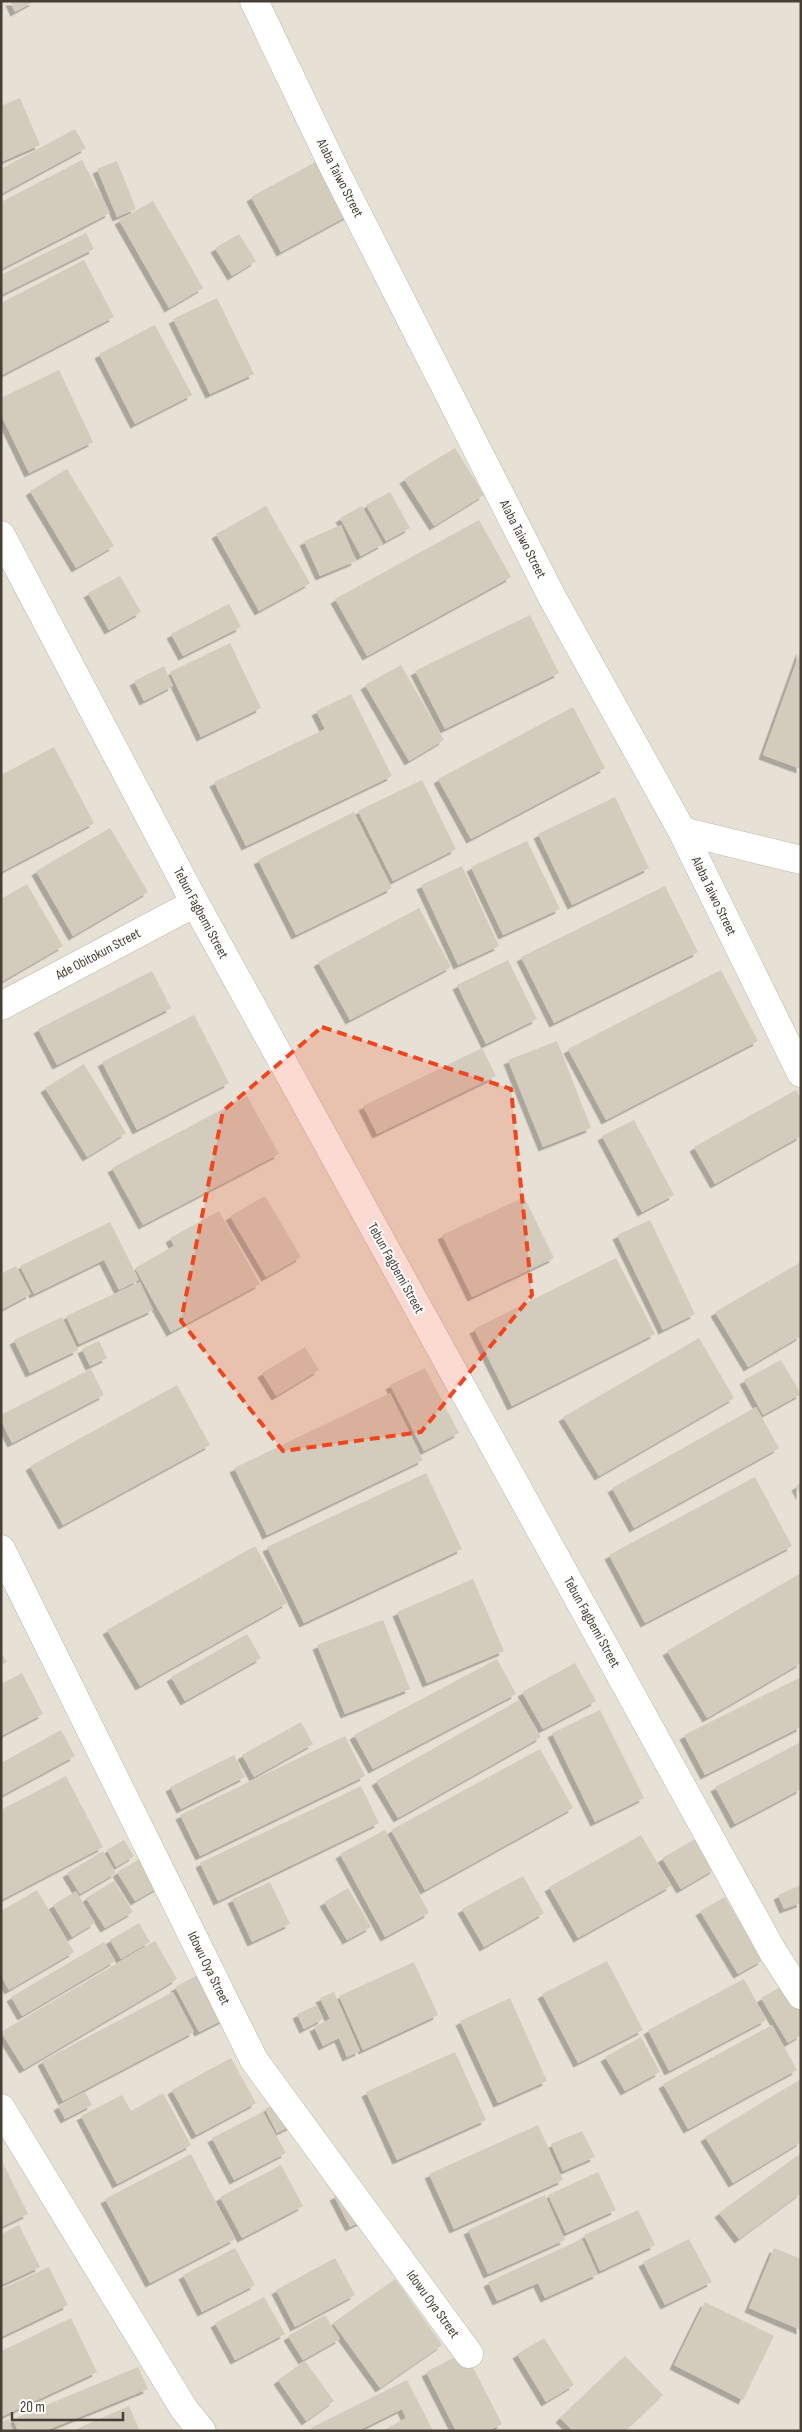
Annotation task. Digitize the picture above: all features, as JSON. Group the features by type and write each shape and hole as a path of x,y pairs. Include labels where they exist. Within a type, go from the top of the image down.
{"street":[{"name":"Alaba Taiwo Street","path":"254,1 334,168 552,597 682,831 801,1073"},
{"name":"Tebun Fagbemi Street","path":"1,535 195,903 768,1944 801,1995"},
{"path":"682,831 801,860"},
{"name":"Ade Obitokun Street","path":"1,1006 195,903"},
{"name":"Idowu Oya Street","path":"1,1549 254,2060 469,2354"},
{"path":"1,2108 184,2410 202,2431"}],"highlighted area":[{"path":"322,1027 511,1089 532,1295 421,1432 283,1451 181,1321 223,1111"}],"shaded area":[{"path":"1,1 801,1 801,2431 1,2431"}],"building":[{"path":"10,1 35,1 15,12"},
{"path":"20,98 40,145 1,162 1,106"},
{"path":"75,129 86,148 1,194 1,169"},
{"path":"321,159 351,214 281,252 251,197"},
{"path":"82,160 110,213 1,269 1,202"},
{"path":"117,161 136,209 117,217 97,169"},
{"path":"153,201 203,288 169,308 119,220"},
{"path":"86,233 94,249 1,295 1,275"},
{"path":"239,234 256,261 232,276 215,248"},
{"path":"84,260 114,317 2,375 1,303"},
{"path":"217,298 254,374 210,394 173,319"},
{"path":"155,325 192,395 135,424 99,354"},
{"path":"59,370 93,442 29,473 1,415 1,398"},
{"path":"455,448 484,495 434,526 404,479"},
{"path":"67,469 114,546 76,568 30,491"},
{"path":"390,492 410,528 386,541 366,505"},
{"path":"266,506 310,583 259,611 216,534"},
{"path":"362,506 383,544 361,556 340,518"},
{"path":"479,520 511,577 367,656 335,599"},
{"path":"341,525 356,561 320,576 304,541"},
{"path":"120,576 141,612 109,630 88,593"},
{"path":"229,604 241,627 183,656 171,634"},
{"path":"530,615 559,673 445,729 415,671"},
{"path":"230,643 261,708 201,737 170,672"},
{"path":"801,649 801,769 763,755"},
{"path":"401,665 444,740 409,761 365,685"},
{"path":"164,666 173,686 144,701 134,681"},
{"path":"351,694 392,776 246,846 214,782 325,729 316,711"},
{"path":"573,707 605,768 471,839 438,779"},
{"path":"54,747 94,823 1,872 1,775"},
{"path":"422,780 456,849 393,881 358,811"},
{"path":"615,797 649,868 572,905 538,834"},
{"path":"354,812 392,888 296,935 258,860"},
{"path":"110,828 148,892 73,936 36,871"},
{"path":"527,841 560,909 503,935 471,867"},
{"path":"462,866 499,946 458,965 421,885"},
{"path":"27,884 63,946 1,982 1,899"},
{"path":"665,886 698,952 554,1023 521,957"},
{"path":"419,908 451,967 350,1020 318,962"},
{"path":"508,960 537,1019 486,1044 457,985"},
{"path":"721,970 758,1041 606,1120 568,1049"},
{"path":"152,971 171,1008 57,1065 38,1029"},
{"path":"194,1015 229,1083 137,1130 102,1062"},
{"path":"557,1041 591,1128 543,1147 508,1060"},
{"path":"482,1048 496,1076 377,1134 363,1106"},
{"path":"84,1064 126,1133 87,1157 45,1088"},
{"path":"796,1090 801,1098 801,1136 715,1184 694,1147"},
{"path":"247,1096 279,1154 143,1225 112,1168"},
{"path":"634,1120 674,1195 642,1212 602,1136"},
{"path":"265,1196 301,1257 266,1277 230,1216"},
{"path":"524,1197 554,1258 472,1297 442,1235"},
{"path":"219,1211 260,1284 171,1332 135,1268 174,1246 170,1238"},
{"path":"650,1220 695,1314 663,1330 617,1235"},
{"path":"110,1222 139,1280 119,1290 104,1260 34,1294 20,1266"},
{"path":"616,1258 655,1334 512,1406 474,1329"},
{"path":"801,1262 801,1336 748,1367 715,1312"},
{"path":"16,1266 31,1294 1,1310 1,1274"},
{"path":"140,1282 153,1310 79,1344 66,1316"},
{"path":"62,1317 78,1350 30,1373 14,1340"},
{"path":"699,1338 734,1398 599,1476 563,1417"},
{"path":"99,1341 107,1358 90,1366 82,1349"},
{"path":"305,1347 319,1370 276,1396 262,1373"},
{"path":"781,1360 801,1394 763,1415 744,1380"},
{"path":"425,1368 459,1433 424,1451 390,1385"},
{"path":"91,1369 104,1395 12,1443 1,1421 1,1415"},
{"path":"177,1385 210,1445 63,1525 30,1466"},
{"path":"390,1393 423,1460 267,1535 234,1468"},
{"path":"756,1407 779,1448 634,1528 612,1488"},
{"path":"426,1473 462,1549 304,1623 267,1547"},
{"path":"755,1477 792,1546 645,1623 609,1555"},
{"path":"801,1483 801,1496 796,1486"},
{"path":"255,1546 287,1603 140,1686 107,1630"},
{"path":"801,1573 801,1663 707,1718 667,1651"},
{"path":"473,1579 504,1651 427,1683 397,1612"},
{"path":"383,1620 410,1689 345,1714 317,1645"},
{"path":"247,1634 261,1658 185,1701 171,1677"},
{"path":"1,1652 7,1662 1,1665"},
{"path":"497,1659 516,1694 373,1769 354,1735"},
{"path":"575,1663 596,1701 543,1729 522,1692"},
{"path":"22,1673 43,1714 1,1736 1,1684"},
{"path":"801,1677 801,1727 705,1775 684,1735"},
{"path":"519,1700 541,1737 398,1818 376,1781"},
{"path":"600,1710 644,1798 595,1822 552,1733"},
{"path":"301,1722 313,1744 254,1777 242,1755"},
{"path":"61,1730 75,1756 1,1796 1,1763"},
{"path":"345,1736 365,1776 200,1856 180,1815"},
{"path":"801,1742 801,1789 735,1824 715,1787"},
{"path":"540,1749 573,1808 425,1890 391,1830"},
{"path":"234,1755 245,1777 181,1809 170,1787"},
{"path":"66,1776 103,1847 1,1900 1,1810"},
{"path":"361,1786 379,1823 218,1901 200,1863"},
{"path":"385,1830 429,1913 385,1937 340,1854"},
{"path":"641,1835 671,1886 578,1938 549,1887"},
{"path":"697,1838 715,1869 681,1889 662,1858"},
{"path":"124,1840 134,1856 116,1867 107,1850"},
{"path":"103,1851 116,1873 80,1894 67,1873"},
{"path":"141,1858 159,1887 135,1901 117,1872"},
{"path":"523,1876 544,1913 484,1947 462,1909"},
{"path":"114,1881 133,1912 105,1928 86,1898"},
{"path":"270,1882 290,1924 252,1942 232,1899"},
{"path":"801,1885 801,1903 784,1909 778,1895"},
{"path":"348,1888 371,1927 347,1940 324,1902"},
{"path":"37,1890 74,1952 9,1990 1,1976 1,1911"},
{"path":"76,1891 95,1923 72,1937 53,1905"},
{"path":"725,1897 763,1960 738,1974 700,1911"},
{"path":"139,1923 150,1942 121,1959 110,1940"},
{"path":"155,1941 177,1979 24,2069 1,2032"},
{"path":"104,1942 115,1961 22,2016 11,1997"},
{"path":"607,1961 643,2030 578,2063 542,1994"},
{"path":"414,1962 438,2015 363,2050 339,1996"},
{"path":"200,1974 225,2019 199,2032 175,1987"},
{"path":"744,1979 766,2020 669,2071 648,2030"},
{"path":"787,1983 801,2005 801,2035 788,2043 761,1998"},
{"path":"173,1992 194,2032 63,2101 42,2061"},
{"path":"334,1992 360,2051 347,2057 339,2038 323,2046 314,2027 330,2019 320,1998"},
{"path":"510,1998 547,2081 498,2103 460,2021"},
{"path":"317,2005 323,2019 304,2029 297,2014"},
{"path":"772,2025 797,2070 688,2129 663,2084"},
{"path":"641,2037 660,2072 625,2091 605,2057"},
{"path":"455,2052 486,2120 397,2160 366,2092"},
{"path":"231,2058 256,2103 196,2135 172,2090"},
{"path":"801,2079 801,2142 733,2183 705,2137"},
{"path":"85,2092 92,2105 65,2119 58,2106"},
{"path":"163,2093 191,2145 117,2184 81,2116 122,2095 131,2111"},
{"path":"281,2100 293,2125 277,2133 265,2109"},
{"path":"263,2112 286,2153 234,2180 212,2138"},
{"path":"538,2125 563,2180 454,2229 429,2174"},
{"path":"582,2131 595,2157 563,2171 551,2144"},
{"path":"801,2153 801,2193 739,2239 719,2213"},
{"path":"191,2154 235,2239 150,2283 105,2199"},
{"path":"1,2159 28,2214 1,2227"},
{"path":"281,2165 303,2206 242,2238 220,2197"},
{"path":"598,2172 616,2210 566,2233 548,2195"},
{"path":"348,2189 364,2220 350,2227 334,2196"},
{"path":"545,2195 565,2240 488,2274 468,2230"},
{"path":"638,2210 655,2245 600,2271 584,2235"},
{"path":"19,2225 40,2267 1,2285 1,2234"},
{"path":"582,2239 598,2274 545,2298 538,2283 497,2301 488,2282"},
{"path":"689,2239 712,2282 665,2305 643,2262"},
{"path":"235,2248 255,2285 202,2312 183,2275"},
{"path":"774,2248 801,2259 801,2330 749,2308"},
{"path":"335,2258 355,2295 295,2327 276,2290"},
{"path":"49,2267 68,2305 1,2337 1,2289"},
{"path":"395,2279 442,2345 380,2388 333,2323"},
{"path":"264,2297 285,2334 235,2360 215,2323"},
{"path":"705,2302 774,2336 743,2400 674,2365"},
{"path":"325,2315 340,2339 303,2360 288,2336"},
{"path":"71,2318 97,2372 1,2417 1,2351"},
{"path":"544,2338 574,2385 546,2402 517,2354"},
{"path":"465,2352 502,2424 488,2431 456,2431 426,2372"},
{"path":"625,2356 663,2395 625,2431 573,2431 560,2418"},
{"path":"305,2361 334,2401 306,2421 278,2380"},
{"path":"138,2367 148,2389 45,2431 18,2431 13,2419"},
{"path":"407,2380 433,2431 382,2431 406,2418 402,2409 358,2431 312,2431 311,2428"},
{"path":"129,2406 140,2431 72,2431"},
{"path":"9,2419 13,2431 1,2431 1,2422"}]}
